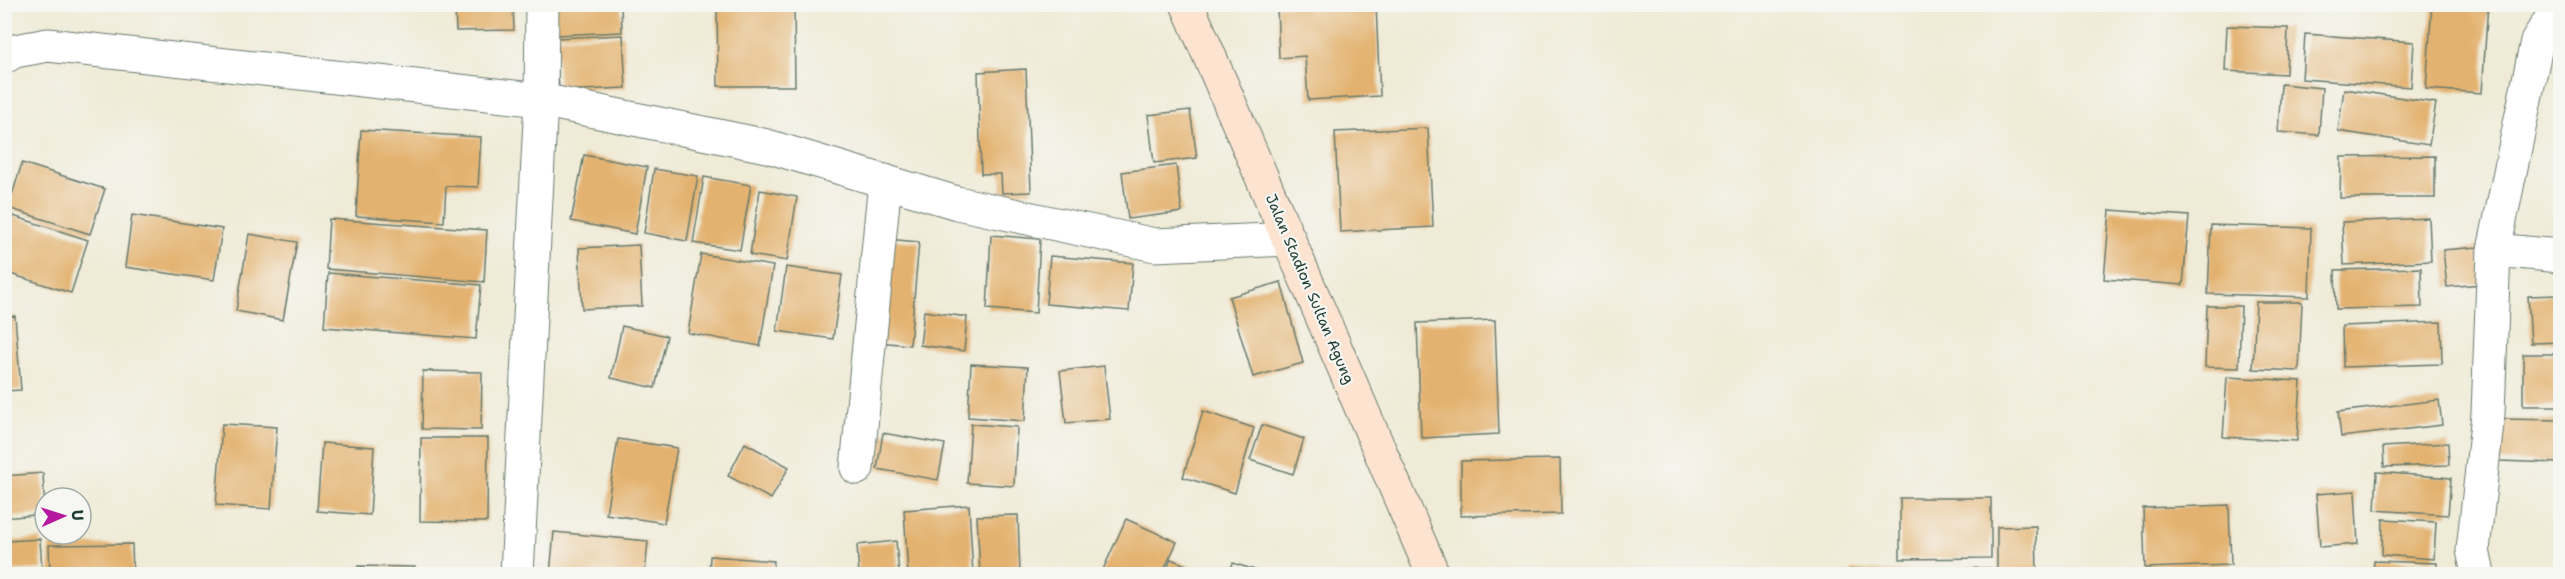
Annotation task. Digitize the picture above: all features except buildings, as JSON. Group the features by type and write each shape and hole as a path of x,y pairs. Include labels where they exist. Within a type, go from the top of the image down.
{"main road":[{"name":"Jalan Stadion Sultan Agung","path":"1187,4 1433,574"}],"street":[{"path":"517,574 541,100 542,4"},
{"path":"2478,574 2474,550 2488,414 2494,250 2537,41 2560,5"},
{"path":"4,57 15,51 48,45 541,100 767,146 957,203 1155,245 1289,239"},
{"path":"857,468 885,180"},
{"path":"2494,250 2560,256"}]}
